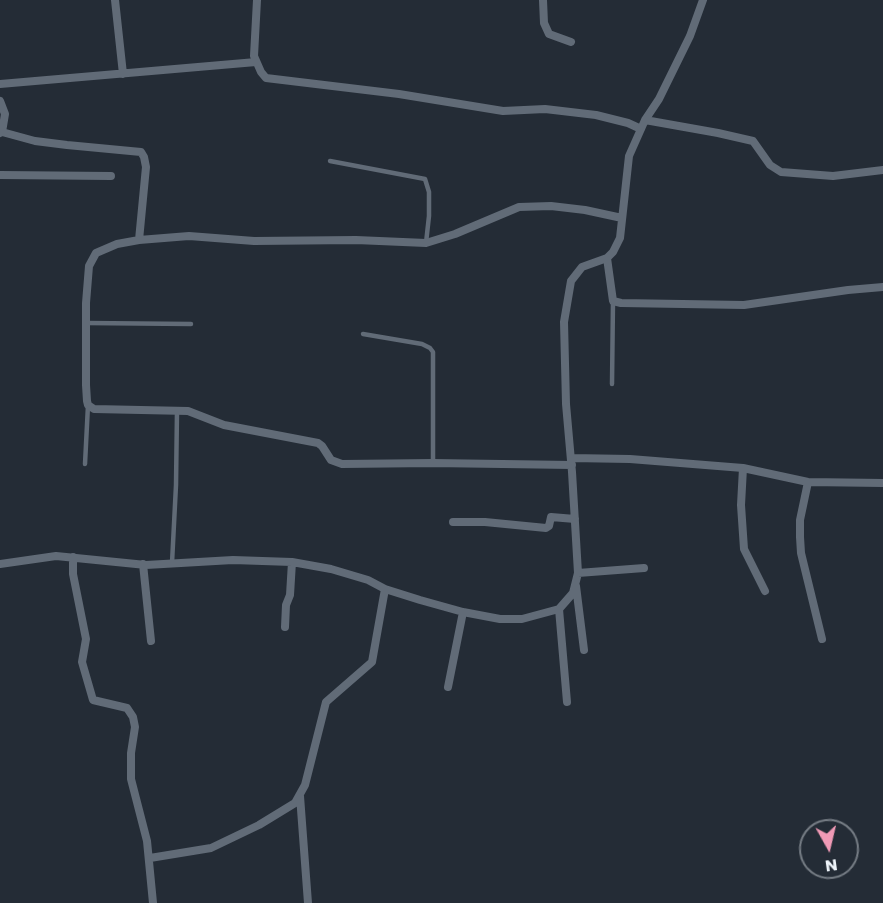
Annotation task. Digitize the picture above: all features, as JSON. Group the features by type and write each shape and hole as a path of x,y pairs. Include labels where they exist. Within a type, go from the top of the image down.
{"street":[{"path":"115,0 123,74"},
{"path":"257,0 253,45 256,62 266,78 399,94 503,111 545,109 596,115 641,129"},
{"path":"543,0 544,23 549,34 571,42"},
{"path":"584,650 566,404 564,322 571,281 582,267 607,258 620,238 629,156 645,120 659,99 690,36 703,0"},
{"path":"0,84 256,62"},
{"path":"0,101 5,114 1,132 46,142 141,152 146,167 139,240"},
{"path":"645,120 753,141 770,165 781,172 833,176 883,170"},
{"path":"0,175 111,176"},
{"path":"622,218 551,206 519,207 455,234 426,243 356,240 254,241 189,236 117,244 96,253 89,266 86,323 88,405 94,409 109,411 188,411 224,425 318,443 331,460 342,464 571,462 630,459 743,468 808,482 883,483"},
{"path":"607,258 613,301 621,303 744,305 883,287"},
{"path":"743,468 741,505 744,549 765,591"},
{"path":"808,482 800,520 801,552 822,639"},
{"path":"453,522 485,522 546,528 549,526 551,517 575,519"},
{"path":"0,564 56,556 143,564 233,560 292,562 315,565 369,580 385,589 463,612 500,619 522,620 559,609 573,593 577,578"},
{"path":"73,557 73,574 86,639 82,662 93,700 127,708 134,717 131,779 150,858 153,903"},
{"path":"285,627 292,562"},
{"path":"143,564 151,641"},
{"path":"577,578 644,568"},
{"path":"150,858 211,848 286,810 300,796 305,785 326,702 372,662 385,589"},
{"path":"559,609 567,702"},
{"path":"448,687 463,612"},
{"path":"300,796 308,903"}],"lane":[{"path":"330,161 425,179 429,192 426,243"},
{"path":"612,384 613,301"},
{"path":"86,323 191,324"},
{"path":"363,334 422,344 433,352 433,463"},
{"path":"85,464 88,405"},
{"path":"172,563 177,411"}]}
